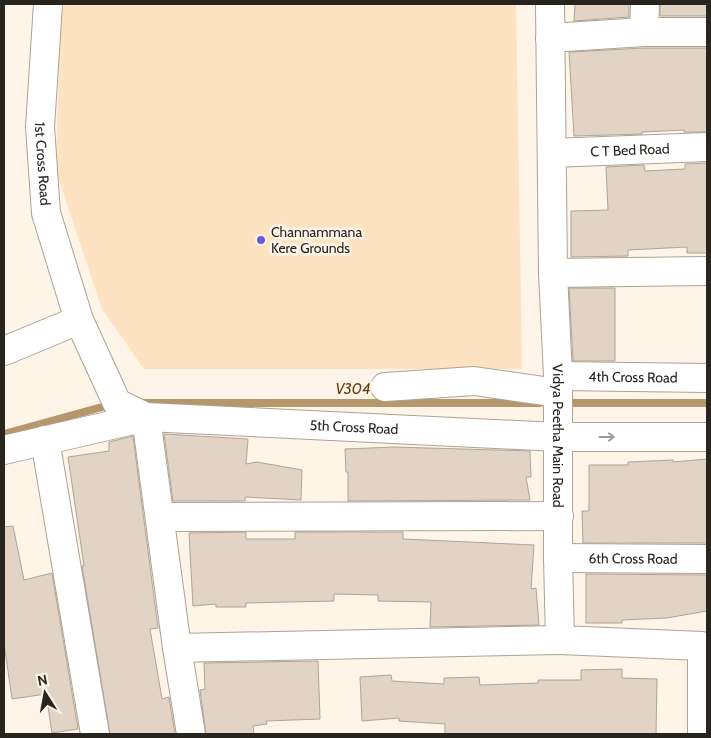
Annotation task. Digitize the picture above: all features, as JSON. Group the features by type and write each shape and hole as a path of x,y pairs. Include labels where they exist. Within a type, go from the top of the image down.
{"street":[{"name":"1st Cross Road","path":"48,4 40,127 46,213 79,320 117,403 146,417"},
{"name":"Vidya Peetha Main Road","path":"550,4 553,273 558,403 560,640"},
{"path":"644,32 645,4"},
{"path":"550,38 644,32 707,32"},
{"name":"C T Bed Road","path":"552,153 707,147"},
{"path":"553,273 707,271"},
{"path":"4,351 79,320"},
{"name":"4th Cross Road","path":"558,403 707,378"},
{"path":"385,387 474,380 558,403"},
{"name":"5th Cross Road","path":"4,450 146,417 558,403 707,437"},
{"path":"146,417 177,648 191,734"},
{"path":"45,440 96,734"},
{"path":"160,517 559,516"},
{"name":"6th Cross Road","path":"558,558 707,559"},
{"path":"177,648 560,640 704,646 702,734"}],"shaded area":[{"name":"Channammana Kere Grounds","path":"65,4 516,4 522,369 144,369 102,309 56,171 60,12"}],"building":[{"path":"575,4 629,4 629,17 574,21"},
{"path":"660,4 707,4 707,16 660,16"},
{"path":"644,48 707,48 707,132 684,132 684,130 642,132 642,134 574,136 569,52"},
{"path":"707,163 707,253 687,253 687,247 628,250 628,256 571,257 571,211 608,210 606,167 644,165 645,171 685,169 685,164"},
{"path":"569,288 615,288 615,361 573,361"},
{"path":"164,434 248,439 246,464 257,462 302,470 301,500 245,497 245,501 173,501"},
{"path":"133,436 158,628 150,629 162,699 169,697 175,734 110,734 82,566 84,566 68,457 109,451 109,442"},
{"path":"394,447 530,451 531,477 526,477 530,500 348,501 348,472 346,472 345,449"},
{"path":"707,459 707,543 583,543 582,511 589,511 589,465 628,465 628,462 673,460 673,462"},
{"path":"13,526 24,580 52,573 78,729 52,733 46,694 12,699 4,643 4,527"},
{"path":"246,532 246,539 295,539 295,532 403,532 403,539 534,545 531,589 536,588 539,625 430,627 431,602 378,601 378,595 334,594 334,601 246,603 246,607 216,607 216,604 193,606 189,533"},
{"path":"586,574 707,575 707,611 667,618 622,620 622,623 586,623"},
{"path":"318,661 320,719 266,721 267,724 253,726 254,734 206,734 200,690 205,689 204,663"},
{"path":"622,669 622,678 657,679 656,734 445,734 445,724 399,721 399,718 362,721 360,677 391,675 392,681 444,684 444,678 479,677 480,685 538,683 538,680 581,680 581,670"}],"waterway":[{"name":"V304","path":"139,403 540,403"},
{"name":"V304","path":"562,403 707,403"},
{"name":"V304","path":"4,434 113,404"}],"place":[{"name":"Channammana Kere Grounds","path":"261,240"}]}
